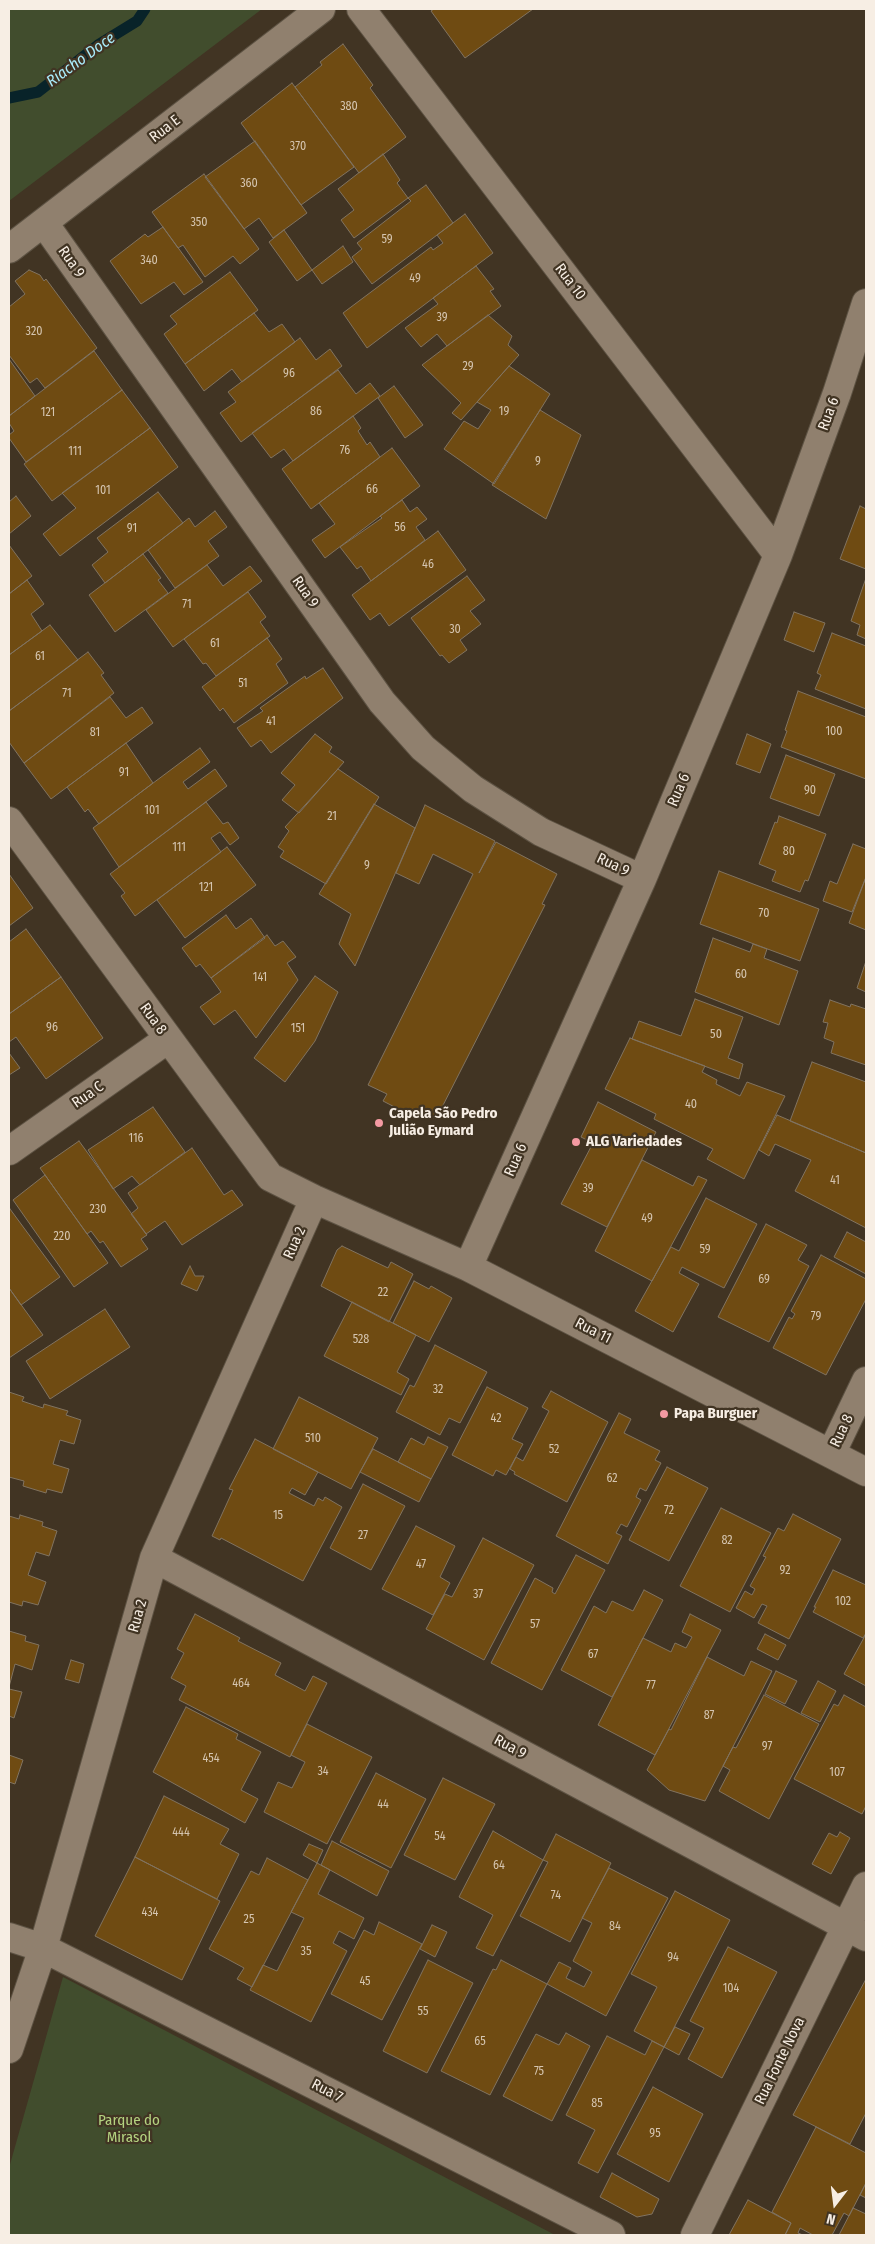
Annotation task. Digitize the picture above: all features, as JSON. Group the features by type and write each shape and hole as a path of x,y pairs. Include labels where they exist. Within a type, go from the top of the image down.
{"street":[{"name":"Rua E","path":"9,249 321,9"},
{"name":"Rua 10","path":"361,9 778,554"},
{"name":"Rua 9","path":"44,223 382,702 423,748 473,789 541,832 642,879"},
{"name":"Rua 6","path":"468,1266 642,879 778,554 866,304"},
{"name":"Rua 8","path":"9,821 270,1178 314,1200"},
{"name":"Rua C","path":"9,1151 168,1039"},
{"name":"Rua 11","path":"314,1200 468,1266 866,1472"},
{"name":"Rua 2","path":"9,2049 42,1948 154,1558 314,1200"},
{"name":"Rua 8","path":"832,1454 866,1381"},
{"name":"Rua 9","path":"154,1558 856,1931"},
{"name":"Rua Fonte Nova","path":"695,2235 856,1931 866,1886"},
{"name":"Rua 7","path":"9,1937 42,1948 611,2235"}],"green space":[{"path":"9,9 262,9 9,201"},
{"name":"Parque do Mirasol","path":"63,1977 555,2235 9,2235 9,2168"}],"building":[{"path":"434,9 533,9 465,58 431,11"},
{"path":"343,44 373,85 370,88 406,137 359,173 295,87 322,65 320,62"},
{"path":"292,83 354,167 301,205 241,123"},
{"path":"255,141 307,213 273,238 259,218 244,229 205,177"},
{"path":"383,154 400,180 397,183 408,198 354,238 341,220 354,210 338,189"},
{"path":"204,174 259,249 240,264 233,256 205,277 183,245 178,248 152,212"},
{"path":"426,185 453,223 372,284 352,257 362,249 357,243 411,201 408,198"},
{"path":"465,214 493,253 367,348 343,313 431,247 433,250 443,243 437,235"},
{"path":"163,227 203,282 184,295 174,282 141,304 110,261 145,234 148,237"},
{"path":"284,230 312,270 297,281 269,242"},
{"path":"343,246 353,262 322,284 312,270"},
{"path":"476,266 494,289 490,291 501,306 447,346 437,334 421,347 405,328 438,304 433,298"},
{"path":"29,270 40,275 44,281 46,279 97,348 45,388 37,378 30,383 9,355 9,307 25,294 15,281"},
{"path":"230,272 258,310 185,364 164,334 177,324 170,316"},
{"path":"254,313 269,332 282,324 295,342 242,382 232,369 204,391 185,364"},
{"path":"488,315 512,336 508,345 519,355 461,420 452,413 461,403 422,365"},
{"path":"300,338 316,360 330,349 342,366 241,442 220,413 236,402 228,392"},
{"path":"94,351 122,390 26,462 9,438 9,435 14,431 9,423 9,416"},
{"path":"9,359 35,396 9,416"},
{"path":"509,366 550,394 494,484 444,449 464,421 478,429 491,410 477,402"},
{"path":"338,370 356,394 370,383 380,396 293,461 284,449 271,458 252,433"},
{"path":"394,386 423,425 405,438 378,398"},
{"path":"122,390 150,428 52,501 24,464"},
{"path":"540,410 581,435 546,519 492,485"},
{"path":"353,416 361,428 358,431 367,445 370,442 380,457 311,509 282,469"},
{"path":"150,428 178,467 60,556 43,534 76,508 62,493"},
{"path":"392,448 420,486 325,558 312,540 335,524 319,503"},
{"path":"158,492 183,523 105,583 92,565 108,552 97,538"},
{"path":"16,496 31,516 9,534 9,502"},
{"path":"402,500 410,512 417,507 427,519 416,527 425,540 371,581 361,566 357,569 340,547 382,518 380,516"},
{"path":"860,506 866,509 866,569 840,559"},
{"path":"215,511 227,527 208,541 219,556 175,588 148,550 189,518 195,527"},
{"path":"438,531 466,570 389,626 380,613 370,620 352,595"},
{"path":"9,545 32,576 9,594"},
{"path":"143,554 161,578 158,580 168,593 115,632 89,595"},
{"path":"207,565 223,586 250,566 262,581 173,647 146,610"},
{"path":"467,576 485,600 470,611 481,624 460,640 467,650 449,663 442,655 440,656 411,618"},
{"path":"866,578 866,639 857,635 860,625 851,621"},
{"path":"27,580 44,604 31,614 42,631 9,655 9,594"},
{"path":"248,592 266,617 260,622 270,636 216,676 206,663 203,664 184,639"},
{"path":"794,612 825,623 814,652 784,640"},
{"path":"50,625 78,660 9,711 9,655"},
{"path":"832,633 866,646 866,709 815,689 821,675 817,673"},
{"path":"267,638 282,659 276,664 288,683 234,723 223,708 220,711 202,687"},
{"path":"88,652 104,673 101,675 114,693 24,763 9,742 9,711"},
{"path":"323,668 343,698 271,753 261,740 251,747 237,728 263,711 260,708 305,676 306,679"},
{"path":"798,691 866,717 866,779 781,747"},
{"path":"110,697 126,718 142,707 153,723 51,799 24,763"},
{"path":"315,734 332,747 329,752 344,762 299,813 282,800 295,785 281,773"},
{"path":"747,734 771,744 760,773 736,764"},
{"path":"126,743 153,783 99,824 88,809 85,812 67,787"},
{"path":"200,748 210,762 183,782 188,789 215,769 227,786 119,867 93,828"},
{"path":"786,755 835,774 819,816 770,798"},
{"path":"338,769 379,797 326,884 280,857 284,851 278,847 289,831 285,827"},
{"path":"206,802 223,824 228,822 239,838 230,845 220,832 211,838 221,852 135,916 121,896 125,893 110,874"},
{"path":"374,804 415,828 355,966 339,944 351,914 319,894"},
{"path":"425,805 495,841 479,873 496,842 557,874 542,904 545,905 436,1119 418,1110 414,1117 383,1101 387,1094 368,1085 473,874 433,854 419,884 396,873"},
{"path":"779,816 826,834 808,881 805,880 800,892 772,881 776,871 759,864"},
{"path":"853,844 866,849 866,877 852,912 823,901 830,881 837,884"},
{"path":"227,847 256,885 185,938 157,900"},
{"path":"719,871 819,909 800,961 700,924"},
{"path":"9,874 33,908 9,926"},
{"path":"866,877 866,930 849,923"},
{"path":"226,915 236,929 251,918 265,938 211,978 200,964 196,967 182,948"},
{"path":"26,929 61,977 9,1014 9,942"},
{"path":"267,935 275,946 283,941 296,957 287,963 298,980 256,1038 235,1010 214,1025 200,1007 221,992 211,978"},
{"path":"713,938 750,952 753,944 767,949 764,958 798,971 779,1025 695,992"},
{"path":"866,961 866,992 857,988"},
{"path":"315,976 338,992 315,1041 285,1082 254,1058"},
{"path":"61,977 103,1038 46,1079 16,1037 9,1042 9,1014"},
{"path":"695,999 743,1017 728,1058 743,1064 739,1079 632,1039 639,1021 681,1036"},
{"path":"830,1000 850,1007 851,1004 866,1009 866,1065 831,1053 834,1042 824,1038 828,1023 823,1022"},
{"path":"630,1038 705,1066 702,1072 717,1080 716,1084 740,1096 747,1082 785,1096 744,1179 707,1159 713,1149 654,1119 656,1114 605,1089"},
{"path":"9,1053 20,1068 9,1075"},
{"path":"812,1062 866,1082 866,1153 790,1121"},
{"path":"598,1102 656,1132 607,1227 561,1204 593,1143 581,1137"},
{"path":"153,1107 185,1152 140,1185 132,1176 113,1189 88,1150"},
{"path":"777,1115 866,1153 866,1228 795,1191 811,1160 775,1144 769,1156 759,1150"},
{"path":"79,1141 147,1235 141,1239 148,1249 121,1267 103,1241 100,1243 91,1231 87,1234 40,1168"},
{"path":"192,1148 224,1195 232,1190 243,1205 182,1245 165,1221 146,1234 131,1214 138,1208 128,1193"},
{"path":"642,1160 693,1186 698,1176 707,1180 652,1281 595,1251"},
{"path":"45,1175 108,1263 74,1287 13,1200"},
{"path":"706,1198 757,1224 724,1288 682,1267 679,1273 699,1284 673,1332 635,1311 671,1247 679,1251"},
{"path":"10,1209 60,1277 21,1305 9,1288"},
{"path":"766,1224 807,1245 798,1260 809,1266 769,1342 718,1317"},
{"path":"847,1232 866,1242 866,1274 834,1257"},
{"path":"342,1246 388,1268 391,1262 413,1274 389,1322 321,1286 337,1250"},
{"path":"821,1255 866,1279 866,1299 826,1375 773,1348 789,1317 792,1319 795,1314 791,1311"},
{"path":"190,1266 195,1276 204,1276 197,1291 181,1284"},
{"path":"414,1281 429,1289 431,1286 452,1298 429,1342 393,1323"},
{"path":"9,1288 43,1335 9,1358"},
{"path":"352,1302 416,1335 397,1372 409,1379 401,1395 324,1356"},
{"path":"105,1309 130,1347 50,1399 26,1361"},
{"path":"435,1345 487,1372 460,1423 449,1418 440,1435 396,1412 410,1385 414,1387"},
{"path":"487,1387 528,1408 512,1439 523,1444 506,1475 496,1470 493,1476 452,1455"},
{"path":"551,1391 608,1422 567,1502 514,1474 515,1472 510,1469 516,1457 523,1461 549,1411 542,1407"},
{"path":"9,1392 24,1397 22,1401 43,1408 44,1404 68,1411 66,1415 81,1420 74,1444 60,1440 53,1464 69,1469 62,1493 47,1489 46,1493 23,1486 24,1481 9,1477"},
{"path":"299,1397 378,1438 351,1489 273,1449"},
{"path":"619,1413 631,1419 624,1433 660,1451 655,1460 661,1463 646,1491 640,1488 636,1497 641,1500 627,1527 621,1524 616,1533 622,1536 608,1564 556,1536"},
{"path":"428,1437 448,1447 431,1479 398,1462 411,1438 424,1445"},
{"path":"255,1439 318,1472 305,1495 292,1488 289,1493 314,1506 318,1498 323,1501 325,1497 342,1507 303,1581 221,1538 220,1540 212,1536 233,1490 229,1489"},
{"path":"373,1449 431,1479 419,1502 360,1472"},
{"path":"667,1467 708,1488 669,1561 629,1540"},
{"path":"363,1484 405,1506 371,1570 330,1548"},
{"path":"721,1508 771,1533 730,1612 680,1586"},
{"path":"793,1514 841,1539 789,1639 758,1623 767,1606 762,1604 754,1618 736,1608 745,1591 752,1595 755,1589 750,1586 766,1557 763,1556 778,1528 784,1531"},
{"path":"20,1515 43,1522 42,1526 57,1531 49,1556 36,1552 28,1575 46,1582 38,1605 23,1601 22,1606 9,1602 9,1516 19,1519"},
{"path":"416,1526 455,1546 440,1577 450,1583 433,1615 382,1589"},
{"path":"483,1538 534,1565 484,1660 426,1629 445,1594 452,1597"},
{"path":"576,1555 605,1570 542,1690 491,1663 535,1578 553,1588 552,1592 555,1594"},
{"path":"833,1570 866,1585 866,1633 863,1638 813,1612"},
{"path":"644,1590 663,1600 612,1697 561,1670 594,1606 606,1613 612,1601 633,1611"},
{"path":"195,1614 240,1638 238,1641 281,1663 275,1675 305,1691 313,1676 327,1683 290,1757 179,1700 186,1686 171,1678 184,1653 177,1649"},
{"path":"690,1614 721,1630 655,1755 598,1725 643,1638 671,1652 675,1643 686,1648 692,1637 682,1632"},
{"path":"9,1631 26,1636 25,1641 39,1645 32,1670 15,1664 9,1687"},
{"path":"765,1634 786,1645 778,1660 757,1649"},
{"path":"866,1634 866,1686 844,1674"},
{"path":"707,1657 744,1676 751,1661 772,1671 705,1801 669,1790 647,1770 669,1729 671,1730"},
{"path":"71,1660 84,1664 79,1683 65,1679"},
{"path":"776,1671 797,1681 785,1704 765,1694"},
{"path":"818,1681 836,1691 820,1722 801,1713"},
{"path":"9,1689 22,1692 14,1718 9,1716"},
{"path":"764,1695 819,1724 769,1819 719,1791 730,1770 723,1766 733,1747 736,1748"},
{"path":"844,1695 866,1707 866,1806 862,1814 794,1779 834,1704 838,1706"},
{"path":"186,1707 238,1734 236,1739 261,1752 241,1790 258,1799 245,1823 153,1772"},
{"path":"307,1724 372,1757 327,1844 264,1812 278,1782 292,1788 305,1762 291,1755"},
{"path":"9,1755 23,1760 15,1784 9,1782"},
{"path":"376,1773 426,1799 391,1868 340,1842"},
{"path":"443,1778 495,1804 455,1880 404,1855"},
{"path":"164,1796 229,1829 220,1844 239,1854 217,1899 135,1857"},
{"path":"493,1831 543,1860 493,1956 476,1948 493,1915 459,1897"},
{"path":"840,1832 850,1838 831,1874 812,1864 829,1833 837,1837"},
{"path":"556,1834 611,1863 570,1942 520,1916 548,1862 543,1860"},
{"path":"332,1841 389,1871 377,1896 321,1865"},
{"path":"309,1844 323,1850 317,1863 303,1855"},
{"path":"135,1857 220,1901 182,1980 95,1936"},
{"path":"267,1858 308,1880 252,1987 237,1979 244,1968 209,1949 251,1871 259,1875"},
{"path":"317,1863 330,1870 318,1894 364,1918 354,1939 339,1931 333,1943 347,1951 311,2022 250,1990 263,1965 277,1971 304,1918 291,1912"},
{"path":"609,1868 668,1898 606,2016 547,1984 559,1962 571,1968 566,1978 584,1987 592,1972 573,1961 592,1923 582,1918"},
{"path":"675,1891 730,1920 664,2047 634,2031 657,1987 631,1974"},
{"path":"379,1922 422,1944 382,2020 331,1994 364,1930 374,1935"},
{"path":"432,1925 447,1932 435,1957 420,1949"},
{"path":"728,1947 777,1972 722,2078 688,2059 704,2028 690,2021"},
{"path":"428,1960 473,1983 427,2073 383,2051"},
{"path":"501,1960 547,1984 490,2095 441,2071 493,1969 496,1970"},
{"path":"866,1979 866,2113 850,2144 793,2115"},
{"path":"675,2027 690,2034 679,2055 664,2047"},
{"path":"566,2033 590,2046 552,2121 503,2096 536,2034 559,2045"},
{"path":"607,2036 645,2055 652,2041 664,2047 598,2173 578,2163 595,2130 566,2115"},
{"path":"653,2087 703,2114 669,2182 617,2154"},
{"path":"816,2127 866,2153 866,2183 849,2216 844,2213 832,2235 813,2235 800,2228 798,2233 803,2235 785,2235 791,2223 772,2212"},
{"path":"612,2173 659,2199 652,2214 637,2217 600,2197"},
{"path":"866,2183 866,2198 860,2195"},
{"path":"748,2200 791,2223 785,2235 729,2235"},
{"path":"853,2208 866,2214 866,2235 839,2235"}],"waterway":[{"name":"Riacho Doce","path":"9,98 38,92 98,45 137,21 145,9"}],"place":[{"name":"Capela São Pedro Julião Eymard","path":"379,1123"},
{"name":"ALG Variedades","path":"576,1142"},
{"name":"Papa Burguer","path":"664,1414"}]}
